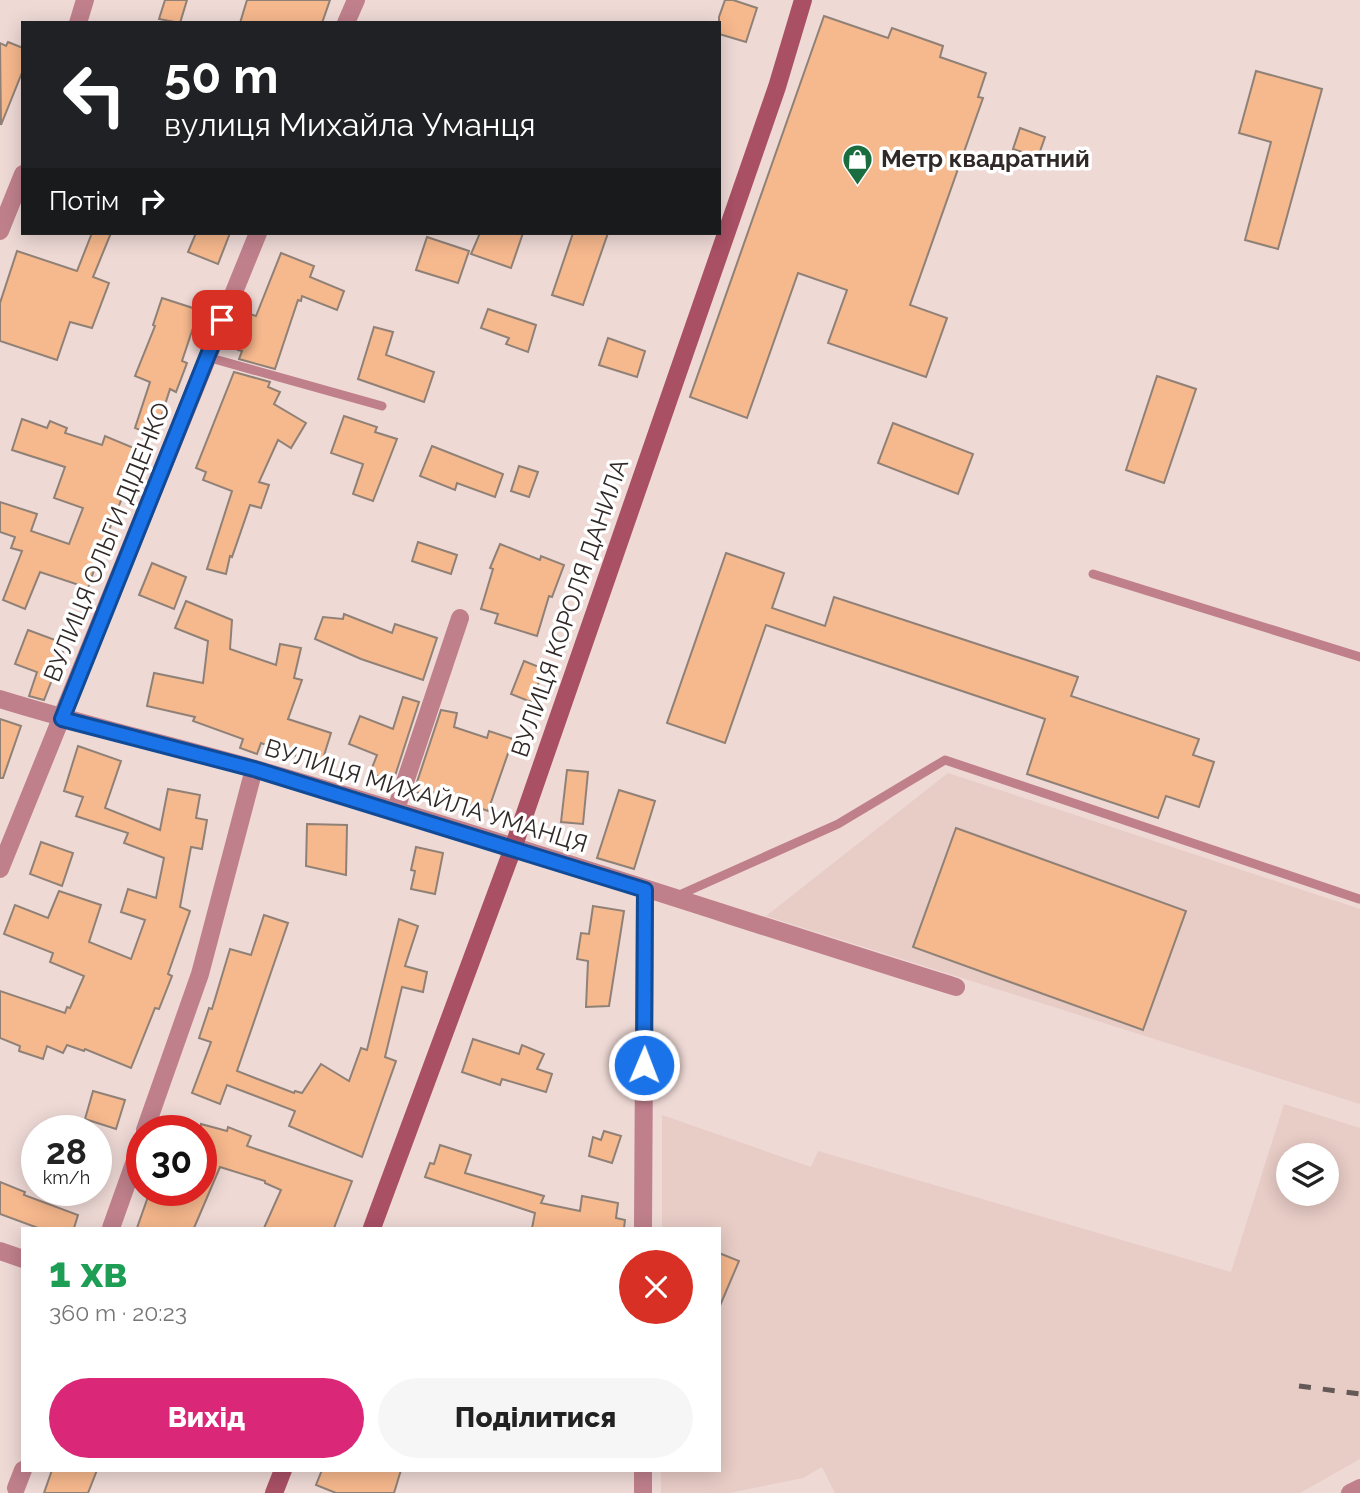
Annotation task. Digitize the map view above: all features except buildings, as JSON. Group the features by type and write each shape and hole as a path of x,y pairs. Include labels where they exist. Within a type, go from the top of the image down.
{"main road":[{"name":"ВУЛИЦЯ КОРОЛЯ ДАНИЛА","path":"721,234 777,87 803,0"},
{"name":"ВУЛИЦЯ КОРОЛЯ ДАНИЛА","path":"372,1227 513,848 721,235"},
{"path":"274,1493 282,1472"}],"street":[{"path":"79,21 85,0"},
{"path":"347,21 356,0"},
{"path":"0,231 21,179"},
{"name":"ВУЛИЦЯ ОЛЬГИ ДІДЕНКО","path":"0,869 257,235"},
{"path":"395,812 460,618"},
{"name":"ВУЛИЦЯ МИХАЙЛА УМАНЦЯ","path":"0,699 62,719 254,769 956,987"},
{"path":"150,1115 200,974 254,769"},
{"path":"643,1227 645,890"},
{"path":"111,1227 126,1186"},
{"path":"0,1251 21,1258"},
{"path":"16,1488 22,1472"},
{"path":"643,1472 643,1493"},
{"path":"1350,1493 1360,1488"}],"lane":[{"path":"207,357 382,406"},
{"path":"1093,574 1360,657"},
{"path":"673,898 838,824 945,760 1359,899"}],"shaded area":[{"path":"948,773 1360,909 1360,1104 766,916"},
{"path":"1284,1104 1360,1128 1360,1459 1300,1493 835,1493 822,1467 803,1478 729,1493 661,1493 661,1472 721,1472 721,1227 662,1227 662,1115 811,1167 818,1151 1231,1272"}],"railway":[{"path":"1299,1386 1360,1394"}],"place":[{"name":"Метр квадратний","path":"858,186"}],"route":[{"path":"222,320 62,719 254,769 645,890 644,1065"}]}
